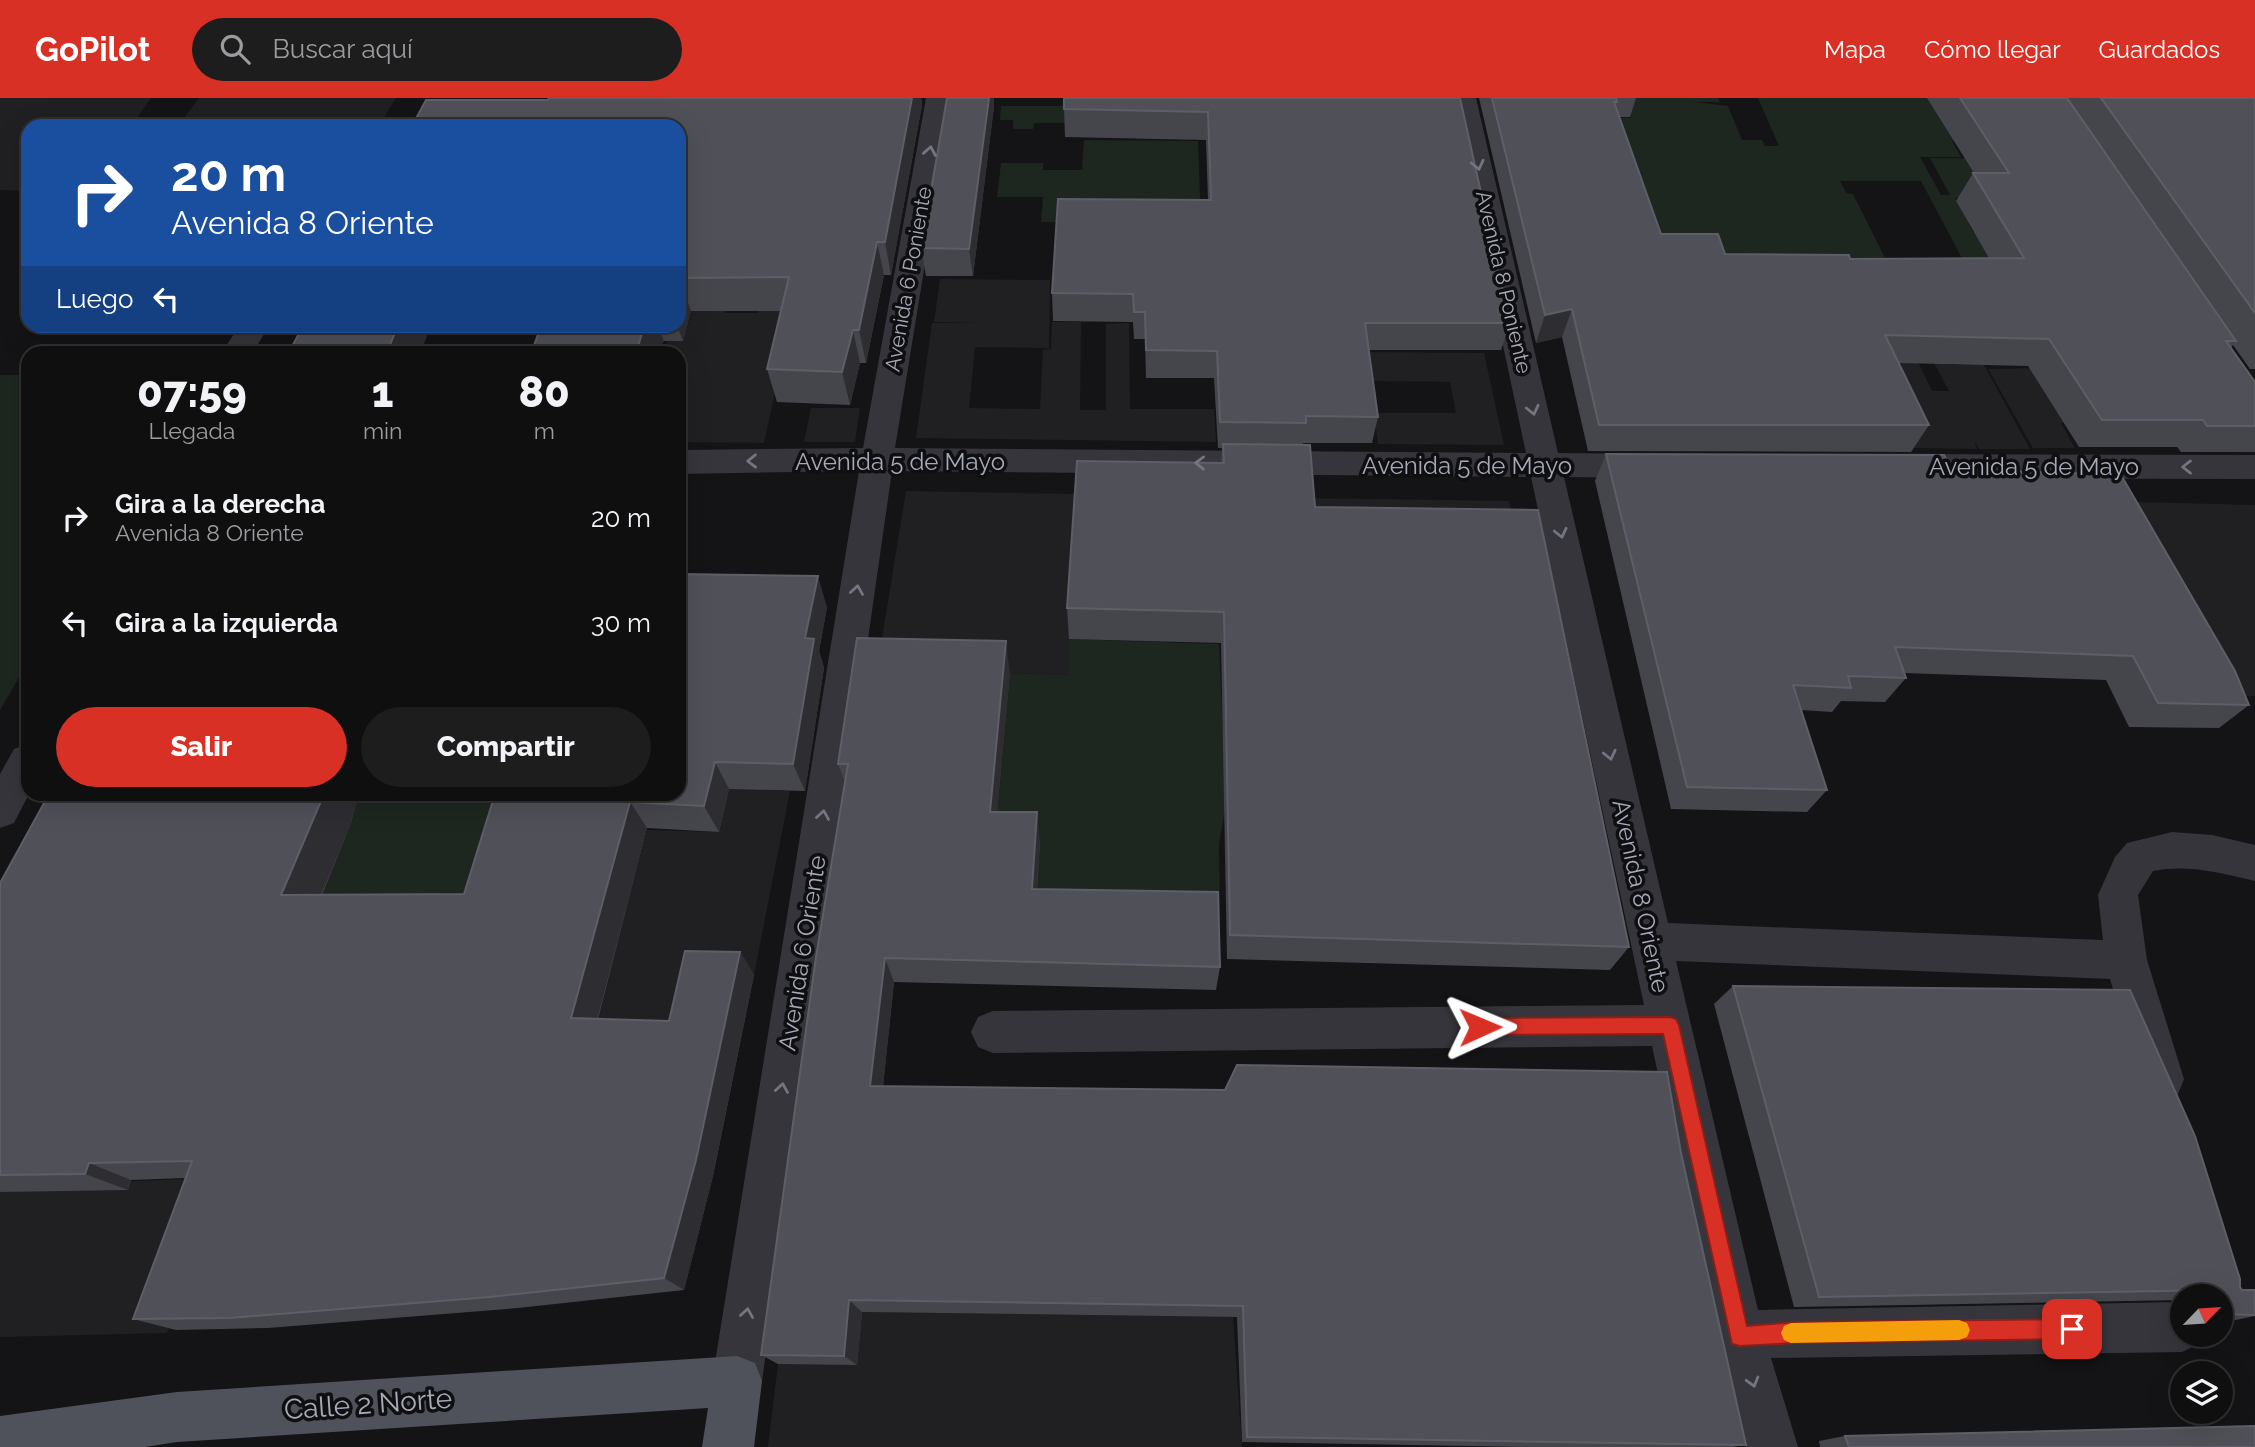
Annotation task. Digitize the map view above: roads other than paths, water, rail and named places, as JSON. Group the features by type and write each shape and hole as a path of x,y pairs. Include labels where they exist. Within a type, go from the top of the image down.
{"main road":[{"name":"Calle 2 Norte","path":"0,1442 177,1417 737,1381"},
{"name":"Avenida 6 Oriente","path":"728,1447 737,1381"}],"street":[{"name":"Avenida 6 Poniente","path":"877,459 939,98"},
{"name":"Avenida 8 Poniente","path":"1463,98 1546,466"},
{"name":"Avenida 5 de Mayo","path":"686,462 877,459 1685,466"},
{"name":"Avenida 6 Oriente","path":"737,1381 877,459"},
{"name":"Avenida 8 Oriente","path":"1546,466 1740,1336 1772,1447"},
{"name":"Avenida 5 de Mayo","path":"1866,466 2255,467"},
{"path":"0,810 21,772"},
{"path":"2174,1117 2126,960 2119,895 2129,870 2141,856 2172,850 2212,853 2255,863"},
{"path":"1652,942 2126,960"},
{"path":"993,1032 1670,1025"},
{"path":"1740,1336 1797,1332 2170,1324"}]}
